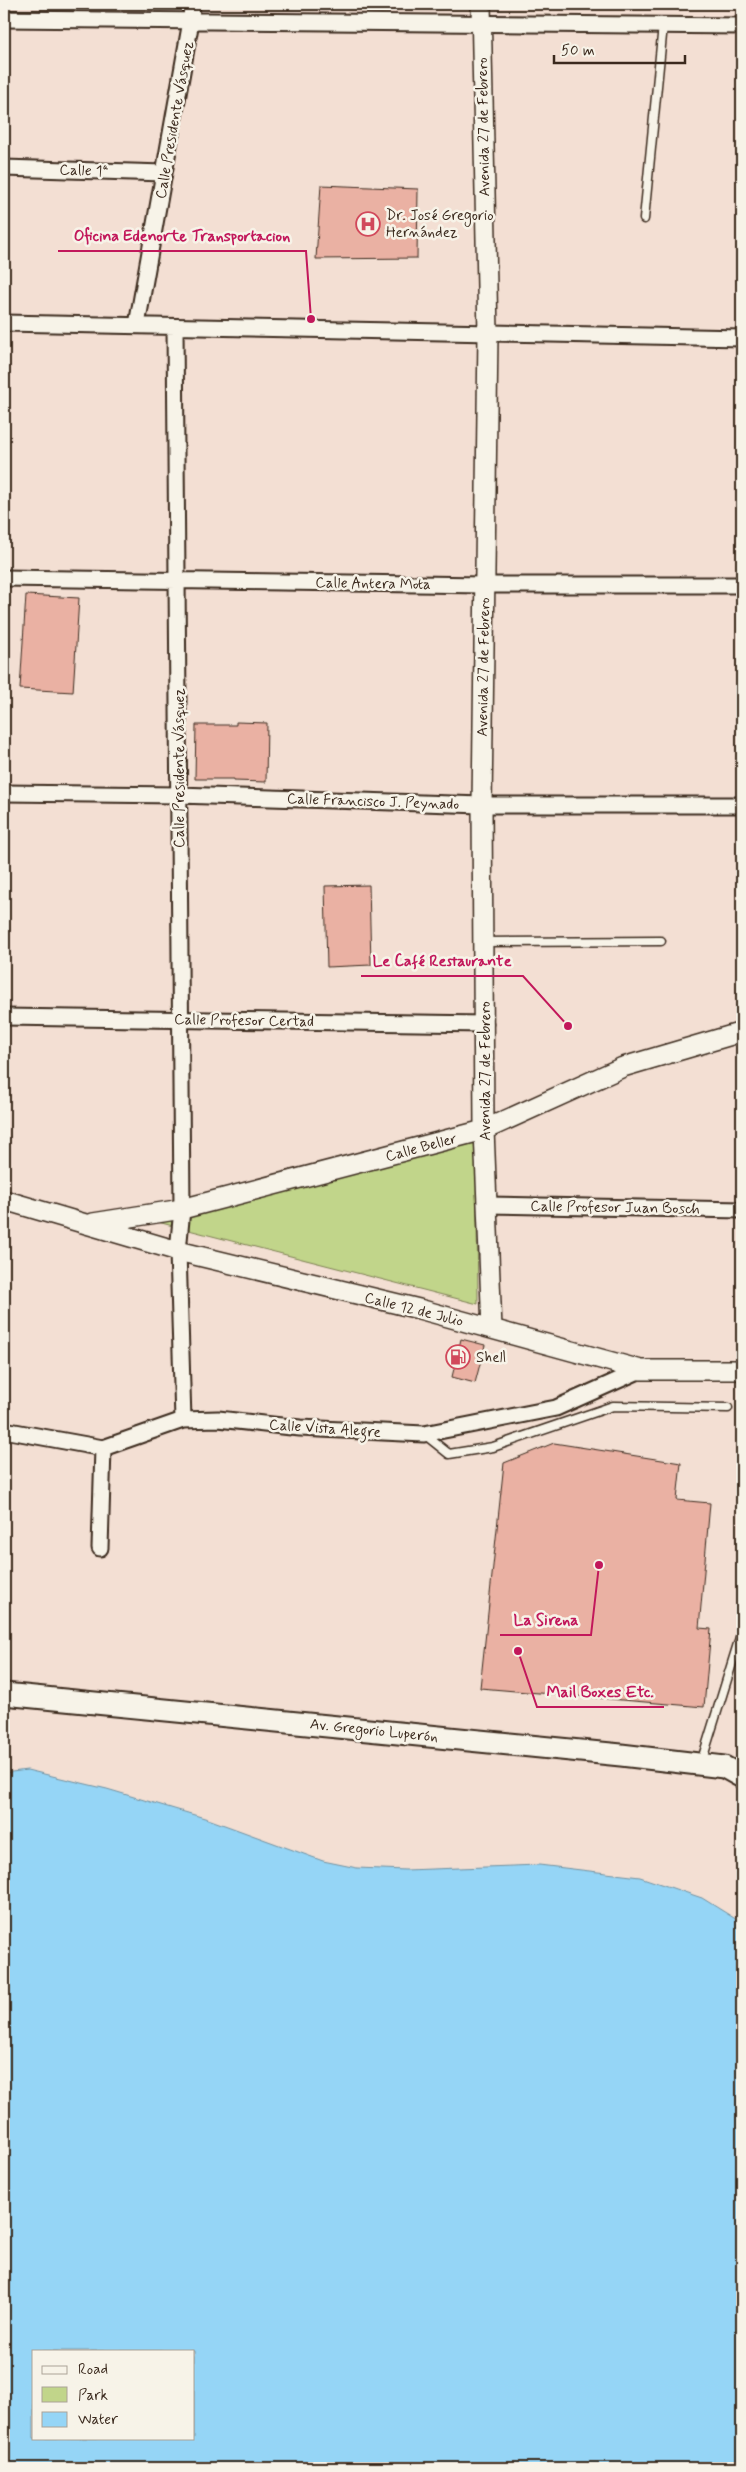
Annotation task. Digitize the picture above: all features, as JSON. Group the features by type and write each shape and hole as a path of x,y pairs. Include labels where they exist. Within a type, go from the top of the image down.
{"main road":[{"name":"Av. Gregorio Luperón","path":"4,1694 701,1764 724,1767 742,1777"}],"street":[{"name":"Calle Presidente Vásquez","path":"137,325 191,21 192,4"},
{"name":"Avenida 27 de Febrero","path":"481,4 488,334 482,805 485,1024 484,1130 492,1329"},
{"path":"4,19 742,26"},
{"name":"Calle 1ª","path":"4,168 164,173"},
{"path":"4,323 742,338"},
{"name":"Calle Presidente Vásquez","path":"175,327 182,1209 178,1251"},
{"name":"Calle Antera Mota","path":"4,578 742,585"},
{"name":"Calle Francisco J. Peynado","path":"4,794 179,795 482,805 742,805"},
{"name":"Calle Profesor Certad","path":"4,1017 181,1018 485,1024"},
{"name":"Calle Beller","path":"88,1224 182,1209 484,1130 623,1067 742,1032"},
{"name":"Calle 12 de Julio","path":"4,1200 178,1251 419,1309 641,1370 742,1370"},
{"name":"Calle Profesor Juan Bosch","path":"488,1205 742,1210"},
{"path":"178,1251 182,1420"},
{"name":"Calle Vista Alegre","path":"4,1430 104,1448 182,1420 218,1419 300,1428 424,1434 556,1408 641,1370"},
{"path":"100,1548 104,1448"}],"lane":[{"path":"644,218 663,25"},
{"path":"484,942 662,941"},
{"path":"424,1434 449,1454 493,1447 613,1406 728,1408"},
{"path":"701,1764 742,1631"}],"green space":[{"path":"476,1139 478,1304 138,1217"}],"water":[{"path":"27,1770 107,1789 208,1819 323,1861 357,1868 406,1870 539,1865 640,1877 702,1898 742,1923 742,2468 4,2468 4,1773"}],"building":[{"name":"Dr. José Gregorio Hernández","path":"321,185 418,189 417,258 316,259"},
{"path":"26,595 79,598 73,692 20,689"},
{"path":"236,722 267,723 266,782 234,781 234,779 195,779 196,725 236,725"},
{"path":"369,885 371,965 327,967 325,886"},
{"path":"461,1339 485,1345 475,1383 452,1377"},
{"path":"554,1443 681,1463 677,1500 710,1503 699,1628 711,1629 704,1707 480,1688 504,1463"}],"place":[{"name":"Dr. José Gregorio Hernández","path":"368,224"},
{"name":"Oficina Edenorte Transportacion","path":"311,319"},
{"name":"Le Café Restaurante","path":"568,1026"},
{"name":"Shell","path":"458,1357"},
{"name":"La Sirena","path":"599,1565"},
{"name":"Mail Boxes Etc.","path":"518,1651"}]}
